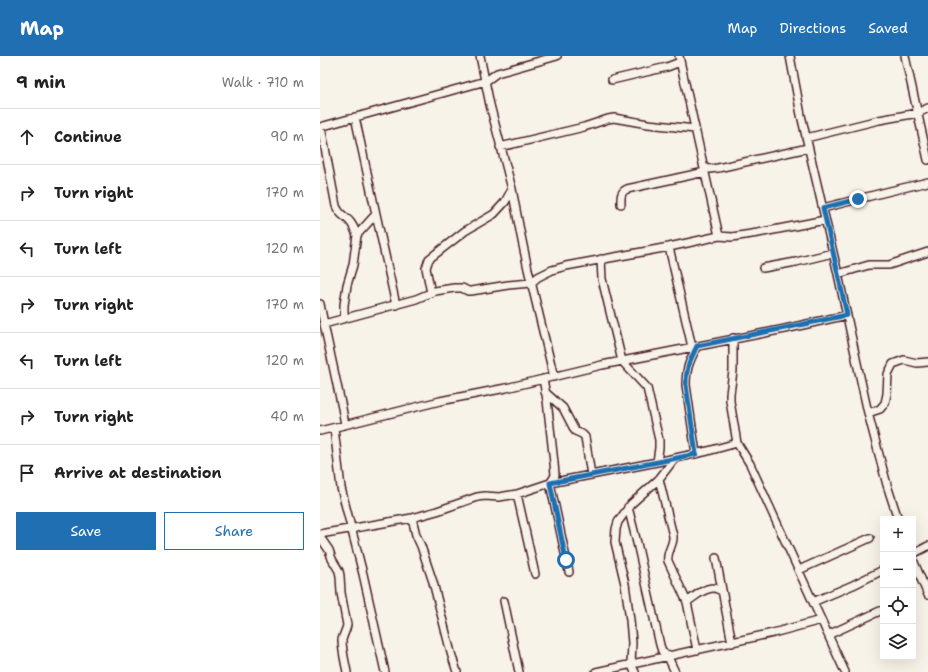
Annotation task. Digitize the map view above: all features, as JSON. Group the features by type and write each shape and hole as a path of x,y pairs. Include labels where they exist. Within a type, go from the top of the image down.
{"street":[{"path":"480,56 500,147 512,189 531,283 554,376"},
{"path":"344,318 347,285 353,265 357,235 351,223 343,216 336,206 321,127 486,81 497,73 557,56"},
{"path":"790,56 799,108 838,274 868,413 887,485 897,516"},
{"path":"905,56 928,160"},
{"path":"612,80 667,67 680,59 719,236"},
{"path":"806,138 879,120 918,113 928,108"},
{"path":"356,117 396,305"},
{"path":"500,147 584,127 614,118 648,124 695,129"},
{"path":"621,204 622,193 627,189 704,170 808,148"},
{"path":"823,208 928,182"},
{"path":"431,293 426,268 429,259 465,231 494,214 505,202 512,189"},
{"path":"357,235 376,214"},
{"path":"324,324 396,305 431,293 454,288 462,288 471,291 531,283 538,277 552,270 566,266 719,236 732,237 825,220"},
{"path":"669,247 694,346 686,374 686,385 696,454"},
{"path":"838,274 869,265 888,265 928,252"},
{"path":"763,268 833,253"},
{"path":"601,259 602,279 622,361 644,384 648,392 658,440 658,462"},
{"path":"320,304 345,425"},
{"path":"320,431 440,401 622,361 847,315"},
{"path":"733,338 733,371 730,401 737,443 750,464 845,672"},
{"path":"868,413 880,409 885,403 888,374 893,364 904,360 917,363 928,362"},
{"path":"543,379 555,475 550,483 569,572"},
{"path":"545,392 563,408 574,431 585,437 591,475"},
{"path":"334,428 341,488 365,582 385,672"},
{"path":"347,672 342,638 347,625 341,594 340,576 329,550 320,536 352,528 412,518 477,497 499,497 517,494 550,483 696,454 737,443"},
{"path":"635,672 631,664 632,643 630,620 625,584 615,542 616,529 618,522 628,507 659,479 675,458"},
{"path":"659,479 674,540 668,553 668,561 687,602 697,650"},
{"path":"517,494 535,574"},
{"path":"628,507 660,645 662,651 668,656 675,672"},
{"path":"412,518 416,535 433,582 457,672"},
{"path":"798,570 870,538"},
{"path":"916,552 928,546"},
{"path":"716,558 732,643"},
{"path":"916,567 928,595"},
{"path":"813,602 880,572"},
{"path":"687,602 707,589 716,588 722,591"},
{"path":"504,601 519,672"},
{"path":"828,635 880,611"},
{"path":"596,672 732,643 821,620"}],"route":[{"path":"566,560 550,483 696,454 686,385 686,374 697,346 847,315 823,208 858,199"}]}
